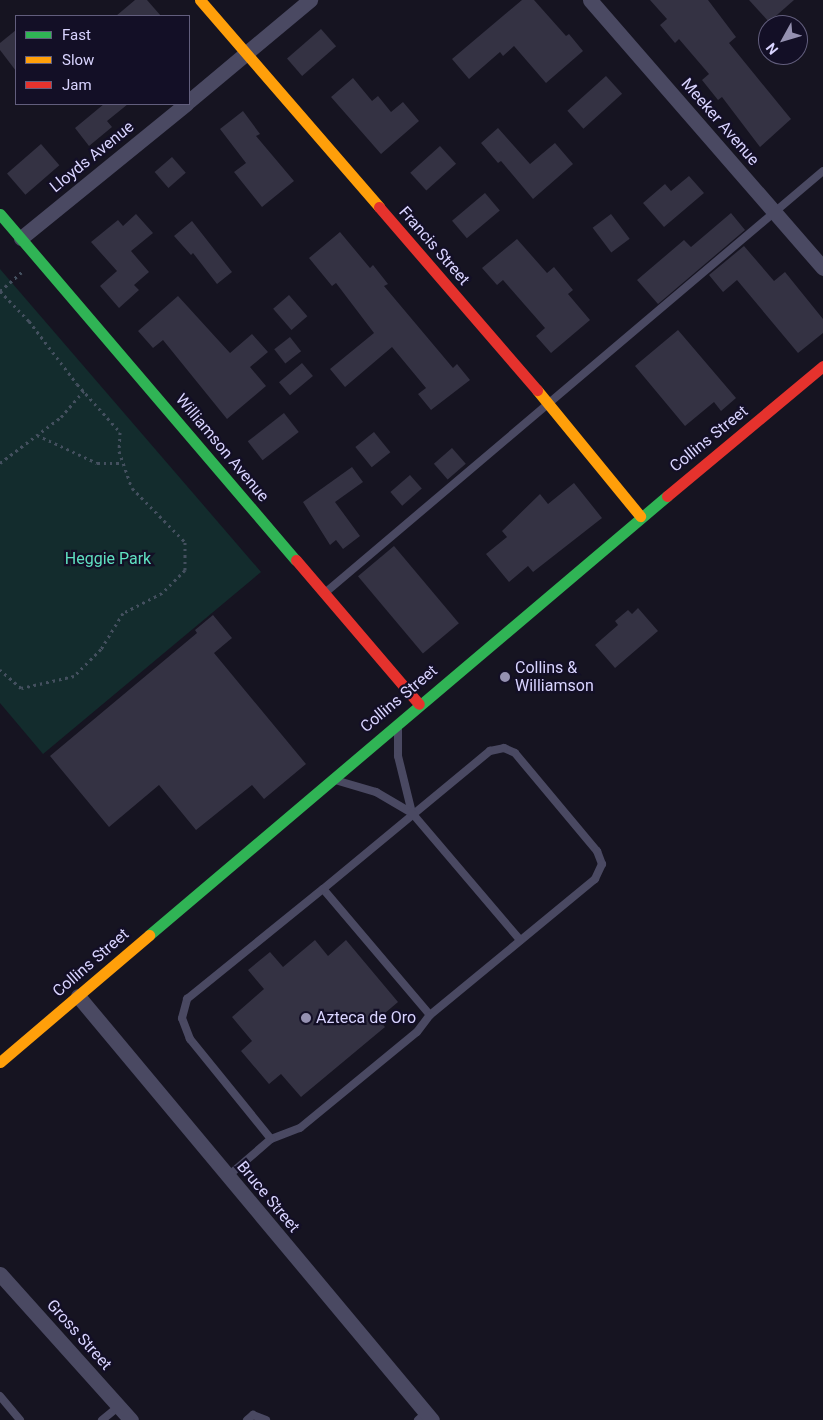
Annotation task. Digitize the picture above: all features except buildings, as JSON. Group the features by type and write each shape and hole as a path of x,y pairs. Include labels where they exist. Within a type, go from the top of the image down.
{"street":[{"name":"Francis Street","path":"200,0 549,404 640,516"},
{"path":"190,100 310,0"},
{"name":"Meeker Avenue","path":"590,0 823,268"},
{"name":"Lloyds Avenue","path":"21,238 185,105"},
{"name":"Williamson Avenue","path":"0,214 419,704"},
{"name":"Collins Street","path":"0,1062 640,516 823,366"},
{"name":"Bruce Street","path":"78,996 228,1176 425,1418"},
{"name":"Gross Street","path":"0,1274 131,1420"}],"lane":[{"path":"324,594 823,171"},
{"path":"398,721 398,756 412,813"},
{"path":"228,1176 271,1139 300,1128 418,1032 430,1015 595,879 602,864 597,851 515,753 504,748 490,751 187,999 182,1018 190,1039 271,1139"},
{"path":"330,779 376,792 412,813 520,940"},
{"path":"323,889 430,1015"},
{"path":"0,1396 20,1420"},
{"path":"102,1420 119,1406"},
{"path":"247,1420 253,1415 266,1420"}],"path":[{"path":"0,670 21,688 74,676 101,649 123,613 162,593 185,570 185,542 132,488 119,451 120,432 84,392 29,321 0,291 25,270"},
{"path":"0,463 37,435 84,392"},
{"path":"37,435 98,463 123,463"}],"green space":[{"name":"Heggie Park","path":"0,269 261,572 43,754 0,703"}],"traffic: fast":[{"path":"0,214 296,560"},
{"path":"149,935 667,496"}],"traffic: slow":[{"path":"200,0 379,207"},
{"path":"537,390 640,516"},
{"path":"0,1062 149,935"}],"traffic: jam":[{"path":"379,207 537,390"},
{"path":"667,496 823,366"},
{"path":"296,560 419,704"}],"place":[{"name":"Collins & Williamson","path":"505,677"},
{"name":"Azteca de Oro","path":"306,1018"}]}
